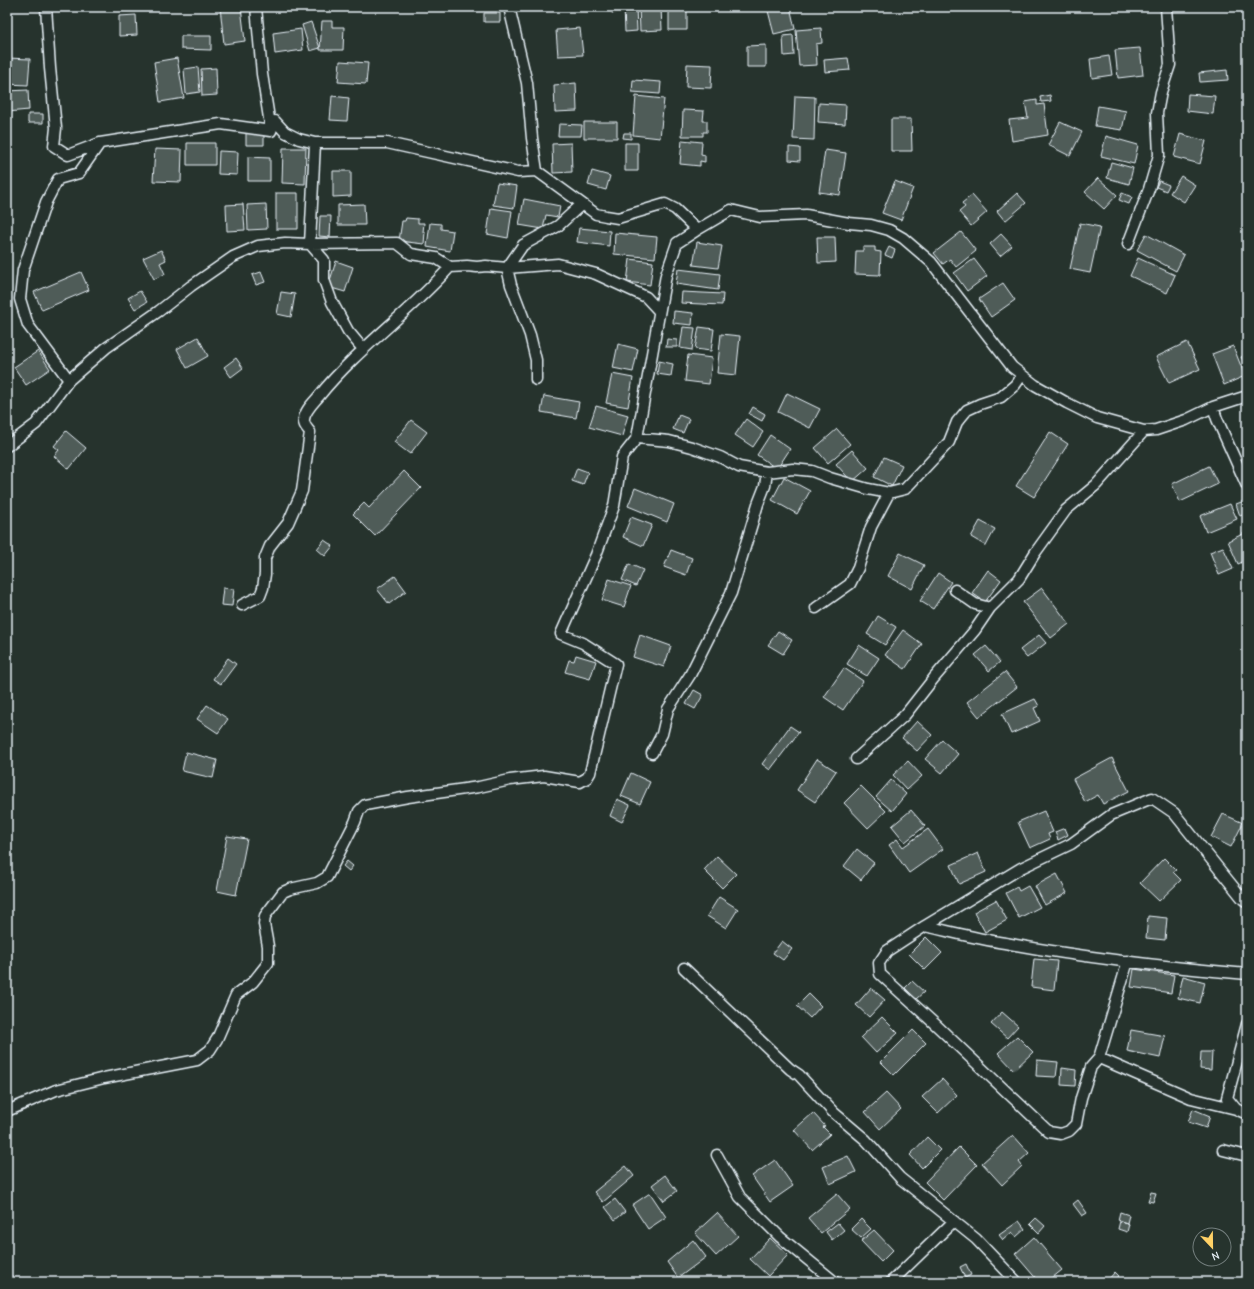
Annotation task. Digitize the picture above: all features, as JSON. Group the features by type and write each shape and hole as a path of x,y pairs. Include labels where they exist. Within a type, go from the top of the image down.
{"street":[{"path":"46,7 56,128 54,146 68,155 100,143 221,124 271,131"},
{"path":"256,7 262,74 271,131"},
{"path":"509,7 527,83 532,138 537,171"},
{"path":"1128,244 1149,189 1159,155 1157,113 1161,92 1170,65 1166,7"},
{"path":"271,131 275,121 285,132 299,139 314,143 387,143 518,172 537,171 596,214 618,218 665,204 675,209 697,230"},
{"path":"69,380 28,325 20,299 23,270 46,202 58,179 79,173 100,143"},
{"path":"314,143 310,244 324,260 324,280 332,302 348,331 363,349"},
{"path":"536,380 536,360 530,335 511,286 507,268 523,245 558,226 582,204"},
{"path":"7,1111 56,1090 104,1078 197,1060 210,1050 217,1039 236,995 253,982 268,963 268,946 264,924 265,916 283,892 318,883 327,877 359,811 365,805 401,798 479,787 510,780 544,776 580,782 587,778 590,773 616,664 583,643 561,634 596,554 614,506 622,457 637,438 666,275 677,243 731,210 760,217 806,216 871,225 889,230 903,238 931,262 1012,367 1035,385 1060,400 1097,418 1144,431 1156,430 1186,420 1212,407 1247,396"},
{"path":"7,446 36,424 69,380 106,348 159,311 191,286 234,257 258,246 285,243 397,243 411,254 436,258 450,267 486,266 507,268 558,264 596,274 646,297 659,312"},
{"path":"242,605 260,596 265,574 265,558 270,546 288,523 302,491 310,432 304,425 304,418 308,410 332,380 450,267"},
{"path":"637,438 669,441 692,447 713,454 739,467 768,472 794,469 812,471 830,478 889,493 905,489 948,442 957,422 967,410 1001,397 1016,385 1022,375"},
{"path":"1212,407 1247,486"},
{"path":"856,759 905,716 934,678 975,630 990,608 1019,578 1066,510 1096,485 1144,431"},
{"path":"652,753 662,734 668,709 690,675 731,593 758,504 765,486 768,472"},
{"path":"816,608 850,584 858,568 871,527 889,493"},
{"path":"955,590 975,604 990,608"},
{"path":"1128,961 1099,1058 1091,1067 1081,1098 1076,1124 1069,1131 1060,1134 1049,1132 880,974 879,963 887,951 925,926 1021,868 1071,844 1111,815 1152,798 1174,813 1238,893 1247,902"},
{"path":"925,926 1005,943 1089,957 1247,974"},
{"path":"684,968 790,1069 799,1075 833,1112 866,1140 900,1178 976,1239 1017,1282"},
{"path":"1236,1109 1227,1098 1247,1024"},
{"path":"1099,1058 1191,1098 1236,1109 1247,1114"},
{"path":"1223,1150 1247,1156"},
{"path":"717,1155 740,1197 780,1237 835,1282"},
{"path":"891,1282 954,1221"}],"building":[{"path":"220,7 241,7 245,41 224,44"},
{"path":"611,7 622,7 622,12 612,13"},
{"path":"624,7 636,7 637,31 625,32"},
{"path":"639,7 661,7 662,30 640,31"},
{"path":"669,7 687,7 687,30 669,30"},
{"path":"767,7 790,7 795,29 774,34"},
{"path":"886,7 925,7 924,10"},
{"path":"1243,7 1247,7 1247,27"},
{"path":"484,13 500,13 500,22 484,22"},
{"path":"136,15 137,35 119,36 119,16"},
{"path":"322,21 332,21 332,27 344,27 343,50 320,50"},
{"path":"311,22 320,48 310,51 302,25"},
{"path":"580,28 583,55 558,56 556,30"},
{"path":"821,28 822,43 816,44 817,65 799,66 796,30"},
{"path":"301,29 303,50 275,54 273,33"},
{"path":"793,35 794,55 784,56 783,36"},
{"path":"181,36 211,36 211,50 181,49"},
{"path":"766,45 766,67 747,67 747,46"},
{"path":"1140,48 1143,75 1118,78 1115,50"},
{"path":"1109,56 1112,75 1092,78 1090,59"},
{"path":"7,58 30,59 28,85 7,84"},
{"path":"177,58 184,98 160,102 154,62"},
{"path":"848,58 850,70 825,72 824,60"},
{"path":"340,61 368,63 366,84 338,82"},
{"path":"687,64 712,65 711,88 686,87"},
{"path":"198,67 200,92 186,94 184,69"},
{"path":"216,68 217,95 202,96 201,69"},
{"path":"1227,70 1228,80 1200,82 1199,73"},
{"path":"633,80 661,82 660,94 632,92"},
{"path":"576,83 577,111 555,112 554,85"},
{"path":"28,90 29,110 7,112 7,91"},
{"path":"1188,94 1215,96 1213,114 1187,111"},
{"path":"1050,95 1051,101 1041,102 1040,97"},
{"path":"332,96 349,98 347,121 330,120"},
{"path":"636,96 664,99 660,138 633,135"},
{"path":"795,96 815,97 814,140 793,139"},
{"path":"1037,100 1037,105 1044,104 1048,135 1012,141 1009,120 1028,118 1025,102"},
{"path":"819,103 846,105 845,124 818,122"},
{"path":"1098,106 1126,111 1122,130 1095,126"},
{"path":"683,110 704,111 703,121 707,121 707,132 703,132 703,136 682,136"},
{"path":"28,114 43,114 43,123 28,123"},
{"path":"891,119 911,119 912,151 891,151"},
{"path":"584,122 617,122 617,138 584,138"},
{"path":"1060,122 1082,132 1070,156 1048,145"},
{"path":"559,124 582,125 581,136 558,136"},
{"path":"246,131 264,131 264,145 246,145"},
{"path":"624,133 631,133 631,139 623,138"},
{"path":"1180,134 1206,141 1200,164 1174,157"},
{"path":"1106,136 1138,145 1134,164 1101,156"},
{"path":"682,140 702,142 701,154 705,155 705,162 700,161 700,166 680,164"},
{"path":"187,143 215,143 215,165 187,165"},
{"path":"571,143 572,172 553,173 552,144"},
{"path":"625,143 638,143 638,171 625,171"},
{"path":"789,147 800,148 800,161 789,160"},
{"path":"283,148 306,148 305,184 282,183"},
{"path":"155,149 182,150 181,182 153,181"},
{"path":"825,150 846,153 840,195 819,192"},
{"path":"219,151 238,152 237,175 218,174"},
{"path":"248,157 270,158 270,181 248,181"},
{"path":"1111,162 1133,168 1129,184 1107,178"},
{"path":"333,171 351,171 351,196 333,197"},
{"path":"592,171 610,176 606,190 588,185"},
{"path":"1181,176 1195,185 1184,202 1170,193"},
{"path":"1098,178 1117,195 1104,209 1085,192"},
{"path":"895,181 913,188 901,220 882,213"},
{"path":"1159,181 1169,185 1166,191 1156,187"},
{"path":"497,183 517,186 514,208 493,205"},
{"path":"276,193 298,193 298,229 276,229"},
{"path":"1017,193 1026,203 1005,221 997,211"},
{"path":"1122,193 1132,197 1129,204 1119,200"},
{"path":"972,195 987,212 971,226 959,212 965,207 962,203"},
{"path":"524,199 560,206 558,217 546,215 543,229 519,225"},
{"path":"243,204 245,230 227,231 226,205"},
{"path":"266,204 267,229 248,230 247,205"},
{"path":"364,204 365,225 338,225 338,205"},
{"path":"491,208 512,211 508,238 487,234"},
{"path":"320,216 331,216 330,237 319,236"},
{"path":"406,218 418,219 418,223 424,223 424,244 399,241 402,221 405,221"},
{"path":"430,223 441,224 441,229 453,231 450,251 427,247"},
{"path":"1080,223 1100,227 1090,273 1070,269"},
{"path":"579,228 610,231 609,246 577,242"},
{"path":"961,232 976,251 956,267 950,259 943,264 934,253"},
{"path":"615,233 657,237 655,258 614,254"},
{"path":"1001,234 1012,246 1000,256 990,244"},
{"path":"1146,234 1184,255 1176,271 1137,250"},
{"path":"817,237 835,237 836,262 818,263"},
{"path":"697,242 722,246 718,268 693,265"},
{"path":"863,247 875,247 875,251 881,252 880,275 855,274 856,251 863,251"},
{"path":"889,247 895,250 892,258 885,255"},
{"path":"161,250 166,260 160,263 165,274 154,279 143,258"},
{"path":"1138,258 1175,275 1167,293 1130,276"},
{"path":"630,259 653,262 650,285 627,282"},
{"path":"974,259 987,276 967,291 954,273"},
{"path":"336,261 353,267 345,292 328,287"},
{"path":"678,269 720,274 718,290 676,284"},
{"path":"81,272 89,290 42,310 34,292"},
{"path":"261,272 265,282 256,285 252,275"},
{"path":"1003,283 1015,300 991,317 979,299"},
{"path":"140,291 147,302 135,309 128,298"},
{"path":"281,292 295,294 291,317 277,314"},
{"path":"682,292 723,294 722,305 681,303"},
{"path":"674,311 693,313 692,325 673,323"},
{"path":"683,327 695,328 692,350 680,348"},
{"path":"699,327 714,329 711,351 695,349"},
{"path":"721,334 740,336 736,375 717,373"},
{"path":"198,337 208,356 187,368 177,349"},
{"path":"667,339 677,340 677,347 666,347"},
{"path":"1187,342 1200,369 1169,383 1156,357"},
{"path":"618,344 638,349 633,372 613,368"},
{"path":"1233,346 1245,376 1224,385 1212,354"},
{"path":"38,351 50,369 26,385 14,367"},
{"path":"1247,354 1247,369 1241,357"},
{"path":"688,355 712,358 709,384 685,381"},
{"path":"236,358 243,368 231,377 224,367"},
{"path":"659,361 673,364 671,376 657,374"},
{"path":"612,374 633,378 628,407 606,403"},
{"path":"787,393 820,409 810,428 778,412"},
{"path":"544,396 579,402 576,418 541,412"},
{"path":"596,406 628,415 622,436 589,427"},
{"path":"753,407 765,414 762,421 749,414"},
{"path":"679,415 689,419 683,433 673,429"},
{"path":"746,419 763,432 753,447 735,435"},
{"path":"411,420 427,432 410,454 394,442"},
{"path":"837,429 850,444 828,463 815,448"},
{"path":"66,431 86,448 69,469 54,456 59,450 54,446"},
{"path":"1050,432 1068,444 1034,497 1016,486"},
{"path":"770,435 790,449 777,469 757,455"},
{"path":"852,450 868,468 852,482 836,464"},
{"path":"884,457 902,465 892,486 874,477"},
{"path":"1209,466 1218,484 1180,502 1172,484"},
{"path":"577,468 588,472 583,485 572,481"},
{"path":"404,471 421,488 375,536 353,514 364,503 369,508"},
{"path":"784,477 810,491 797,514 772,500"},
{"path":"635,488 674,504 667,522 628,506"},
{"path":"1247,500 1247,513 1240,516 1236,504"},
{"path":"1230,504 1237,519 1206,532 1200,516"},
{"path":"631,517 652,525 643,546 623,537"},
{"path":"980,521 995,529 986,546 971,537"},
{"path":"1247,532 1247,560 1238,564 1228,541"},
{"path":"324,540 333,546 325,556 317,549"},
{"path":"1223,547 1233,569 1219,575 1210,552"},
{"path":"671,550 692,558 686,575 664,567"},
{"path":"900,553 924,565 912,589 888,576"},
{"path":"629,564 643,570 636,586 622,580"},
{"path":"988,570 1001,580 985,602 972,593"},
{"path":"938,573 951,582 933,609 920,601"},
{"path":"395,576 406,591 389,604 377,589"},
{"path":"609,579 631,586 624,607 602,600"},
{"path":"223,588 234,589 232,606 221,605"},
{"path":"1042,588 1069,624 1051,638 1023,602"},
{"path":"878,616 896,627 885,645 867,634"},
{"path":"903,630 922,644 905,669 885,655"},
{"path":"778,631 792,640 783,654 768,645"},
{"path":"640,635 671,646 664,667 633,657"},
{"path":"1039,635 1046,643 1027,658 1020,650"},
{"path":"859,645 879,658 867,676 847,664"},
{"path":"986,646 1000,662 989,671 975,655"},
{"path":"576,655 596,661 590,679 565,672 569,660 574,661"},
{"path":"228,658 236,664 221,684 213,679"},
{"path":"844,668 863,681 843,710 824,697"},
{"path":"1005,672 1017,687 979,717 967,702"},
{"path":"694,690 703,695 695,709 686,704"},
{"path":"1035,699 1039,706 1034,708 1040,721 1011,734 1002,714"},
{"path":"207,705 228,719 218,733 197,719"},
{"path":"917,721 932,735 917,751 902,738"},
{"path":"790,726 799,732 770,770 762,764"},
{"path":"942,740 958,754 942,773 925,759"},
{"path":"186,752 217,760 213,778 182,771"},
{"path":"1112,758 1129,791 1103,804 1098,795 1085,802 1073,779"},
{"path":"817,759 836,771 815,802 797,790"},
{"path":"908,761 922,776 907,790 893,775"},
{"path":"631,773 650,782 640,804 621,796"},
{"path":"891,780 906,794 892,811 876,797"},
{"path":"861,786 886,811 868,828 844,803"},
{"path":"617,799 630,805 622,822 610,816"},
{"path":"911,810 925,826 905,842 892,826"},
{"path":"1044,811 1053,832 1048,834 1050,839 1030,848 1018,822"},
{"path":"1223,814 1243,823 1231,847 1211,837"},
{"path":"1065,828 1068,835 1058,840 1055,832"},
{"path":"928,829 943,849 909,873 889,845 897,839 903,847"},
{"path":"227,836 247,839 236,895 217,891"},
{"path":"857,849 874,863 861,880 844,866"},
{"path":"978,853 986,872 959,884 951,865"},
{"path":"717,856 736,874 722,888 704,870"},
{"path":"1164,858 1176,870 1173,872 1181,880 1159,901 1140,883"},
{"path":"347,861 353,866 349,871 343,866"},
{"path":"1057,874 1067,893 1045,905 1035,886"},
{"path":"1028,886 1040,907 1019,918 1006,893 1017,887 1019,891"},
{"path":"719,897 738,909 726,928 707,916"},
{"path":"996,900 1007,920 985,932 974,912"},
{"path":"1148,916 1167,918 1165,940 1146,938"},
{"path":"926,937 942,953 925,970 909,954"},
{"path":"782,941 792,949 783,960 773,953"},
{"path":"1034,959 1057,961 1054,990 1031,987"},
{"path":"1134,969 1174,975 1171,993 1131,987"},
{"path":"1183,976 1205,982 1200,1003 1178,998"},
{"path":"912,981 924,992 916,999 905,988"},
{"path":"871,988 885,1000 869,1017 856,1005"},
{"path":"809,994 821,1006 810,1018 797,1006"},
{"path":"1002,1012 1018,1026 1007,1038 991,1024"},
{"path":"882,1017 898,1033 876,1053 861,1037"},
{"path":"913,1030 926,1043 894,1075 881,1062"},
{"path":"1131,1030 1165,1036 1160,1058 1127,1051"},
{"path":"1017,1036 1033,1052 1014,1070 998,1053"},
{"path":"1201,1052 1212,1052 1211,1070 1200,1069"},
{"path":"1037,1060 1058,1062 1056,1077 1036,1076"},
{"path":"1062,1068 1076,1070 1075,1086 1061,1085"},
{"path":"942,1079 957,1095 938,1113 922,1097"},
{"path":"886,1093 901,1109 880,1129 865,1112"},
{"path":"1193,1109 1210,1116 1206,1128 1188,1122"},
{"path":"813,1113 830,1134 812,1150 794,1130"},
{"path":"1013,1135 1029,1153 1019,1162 1022,1166 1002,1185 982,1163"},
{"path":"927,1137 940,1150 922,1168 910,1155"},
{"path":"959,1147 977,1165 943,1200 925,1182"},
{"path":"848,1156 856,1172 830,1184 823,1167"},
{"path":"775,1160 793,1186 770,1202 752,1176"},
{"path":"626,1166 634,1176 603,1202 594,1192"},
{"path":"665,1175 677,1191 664,1201 652,1185"},
{"path":"1151,1192 1156,1193 1153,1202 1148,1201"},
{"path":"650,1193 666,1217 648,1229 632,1205"},
{"path":"837,1194 850,1209 821,1233 808,1218"},
{"path":"615,1199 625,1212 615,1220 605,1207"},
{"path":"1078,1200 1087,1213 1082,1216 1073,1204"},
{"path":"1120,1212 1129,1215 1127,1223 1118,1220"},
{"path":"717,1213 738,1236 716,1256 695,1233"},
{"path":"1036,1218 1045,1226 1039,1233 1030,1224"},
{"path":"861,1219 871,1229 861,1238 851,1229"},
{"path":"1019,1221 1025,1229 1016,1237 1012,1232 1003,1240 999,1235"},
{"path":"1120,1221 1129,1224 1127,1232 1118,1229"},
{"path":"838,1223 844,1230 832,1240 826,1232"},
{"path":"874,1230 893,1250 881,1262 861,1241"},
{"path":"1034,1237 1062,1270 1047,1282 1039,1282 1015,1254"},
{"path":"770,1238 788,1255 768,1276 750,1259"},
{"path":"693,1240 706,1257 678,1278 667,1262"},
{"path":"966,1264 971,1275 965,1278 960,1267"},
{"path":"1115,1272 1119,1276 1114,1282 1106,1282"}]}
